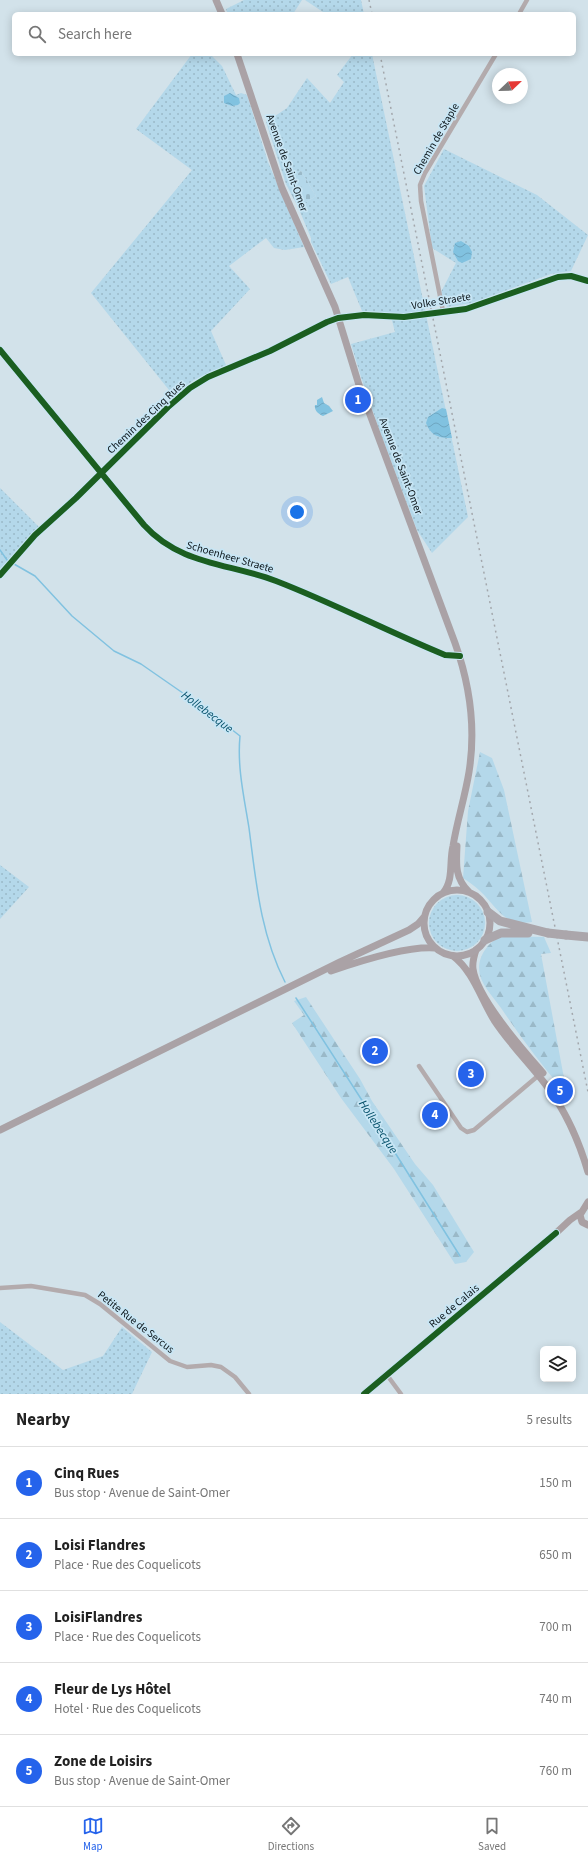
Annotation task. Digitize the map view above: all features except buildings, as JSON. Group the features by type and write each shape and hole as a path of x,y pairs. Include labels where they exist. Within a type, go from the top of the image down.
{"highway":[{"path":"488,912 500,921 548,933"},
{"path":"485,940 501,933 548,933 588,937"}],"main road":[{"path":"216,0 221,12"},
{"name":"Avenue de Saint-Omer","path":"238,56 282,188 324,279 359,385 460,656 470,698 472,738 469,773 453,845 449,883 444,893"},
{"name":"Avenue de Saint-Omer","path":"458,826 456,873 460,882 470,893"},
{"path":"0,1130 412,928 424,917 431,902 444,893 458,890 470,893 480,900 488,912 490,927 485,940 476,950 465,955 453,956 443,953 435,948 429,941 425,932 424,917"},
{"path":"306,980 374,958 417,949 435,948"},
{"path":"476,950 473,969 484,994 510,1034 540,1074 556,1100 570,1125 588,1172"},
{"path":"453,956 464,966 484,1004 503,1032 557,1093 574,1121 588,1160"},
{"path":"585,1207 585,1224"},
{"name":"Rue de Calais","path":"364,1394 585,1207"},
{"name":"Rue de Calais","path":"556,1233 572,1224 585,1224"}],"street":[{"path":"520,12 527,0"},
{"name":"Chemin de Staple","path":"443,311 421,201 420,185 425,173 495,56"},
{"name":"Volke Straete","path":"338,318 364,315 408,316 463,309 478,306 558,277 575,277 588,281"},
{"name":"Chemin des Cinq Rues","path":"0,576 35,535 168,407 194,385 338,318"},
{"name":"Schoenheer Straete","path":"0,350 149,531 167,546 179,553 276,582 446,655 460,656"},
{"path":"419,1066 461,1128 467,1132 474,1130 540,1074"},
{"name":"Petite Rue de Sercus","path":"0,1288 31,1286 84,1295 104,1307 170,1361 187,1367 211,1364 221,1367 235,1377 249,1394"},
{"path":"387,1375 401,1394"}],"green space":[{"path":"244,0 302,0 294,12 227,12 226,9"},
{"path":"305,0 361,0 364,12 323,12"},
{"path":"191,56 212,56 222,66 236,95 241,93 247,95 268,162 304,247 285,250 274,248 266,238 229,266 250,289 211,331 226,365 194,380 173,395 91,293 192,170 136,129"},
{"path":"351,56 372,56 468,517 432,553 417,530 379,429 351,344 395,332 390,313 362,311 348,277 331,284 311,242 311,238 298,207 316,196 301,171 286,184 266,122 287,108 307,78 330,103 344,82 337,75"},
{"path":"444,149 537,195 588,235 571,271 551,274 472,303 447,307 441,292 456,263 432,248 424,186"},
{"path":"301,171 316,196 298,207 286,184"},
{"path":"0,488 39,527 0,569"},
{"path":"480,752 492,758 504,790 532,922 514,922 508,919 478,889 463,878 468,811"},
{"path":"0,865 29,887 0,919"},
{"path":"451,895 463,895 473,899 481,907 485,917 485,929 481,939 473,947 463,951 451,951 441,947 433,939 429,929 429,917 433,907 441,899"},
{"path":"502,936 544,937 551,953 541,954 566,1089 562,1089 538,1059 481,979 479,969 481,957 492,942"},
{"path":"306,997 360,1079 372,1101 415,1164 433,1185 474,1252 466,1262 455,1264 394,1169 341,1098 292,1023 304,1015 294,1001"},
{"path":"0,1322 63,1370 103,1356 122,1327 152,1352 132,1394 0,1394"}],"water":[{"path":"230,93 239,98 240,103 238,105 232,106 224,103 224,96"},
{"path":"461,241 469,246 472,252 471,259 462,263 458,261 453,252 455,243"},
{"path":"322,397 324,403 333,411 323,416 315,409 317,400"},
{"path":"442,408 446,409 452,438 436,435 430,431 426,423 428,417"}],"waterway":[{"name":"Hollebecque","path":"0,550 7,560"},
{"name":"Hollebecque","path":"14,564 35,576 72,616 114,651 141,664 203,707 240,736 239,759 260,906 270,945 285,982"},
{"name":"Hollebecque","path":"296,998 460,1256"}],"railway":[{"path":"369,0 372,12"},
{"path":"380,56 588,1092"}],"cycle path":[{"path":"0,575 35,535 76,498 168,407 190,388 208,377 270,351 327,322 338,318 364,315 404,317 466,309 558,277 571,276 588,281"},
{"path":"0,350 144,525 158,538 173,548 189,556 276,581 445,655 460,656"},
{"path":"364,1394 556,1233"}],"place":[{"name":"Cinq Rues","path":"358,400"},
{"name":"Loisi Flandres","path":"375,1051"},
{"name":"LoisiFlandres","path":"471,1074"},
{"name":"Zone de Loisirs","path":"560,1091"},
{"name":"Fleur de Lys Hôtel","path":"435,1115"}]}
